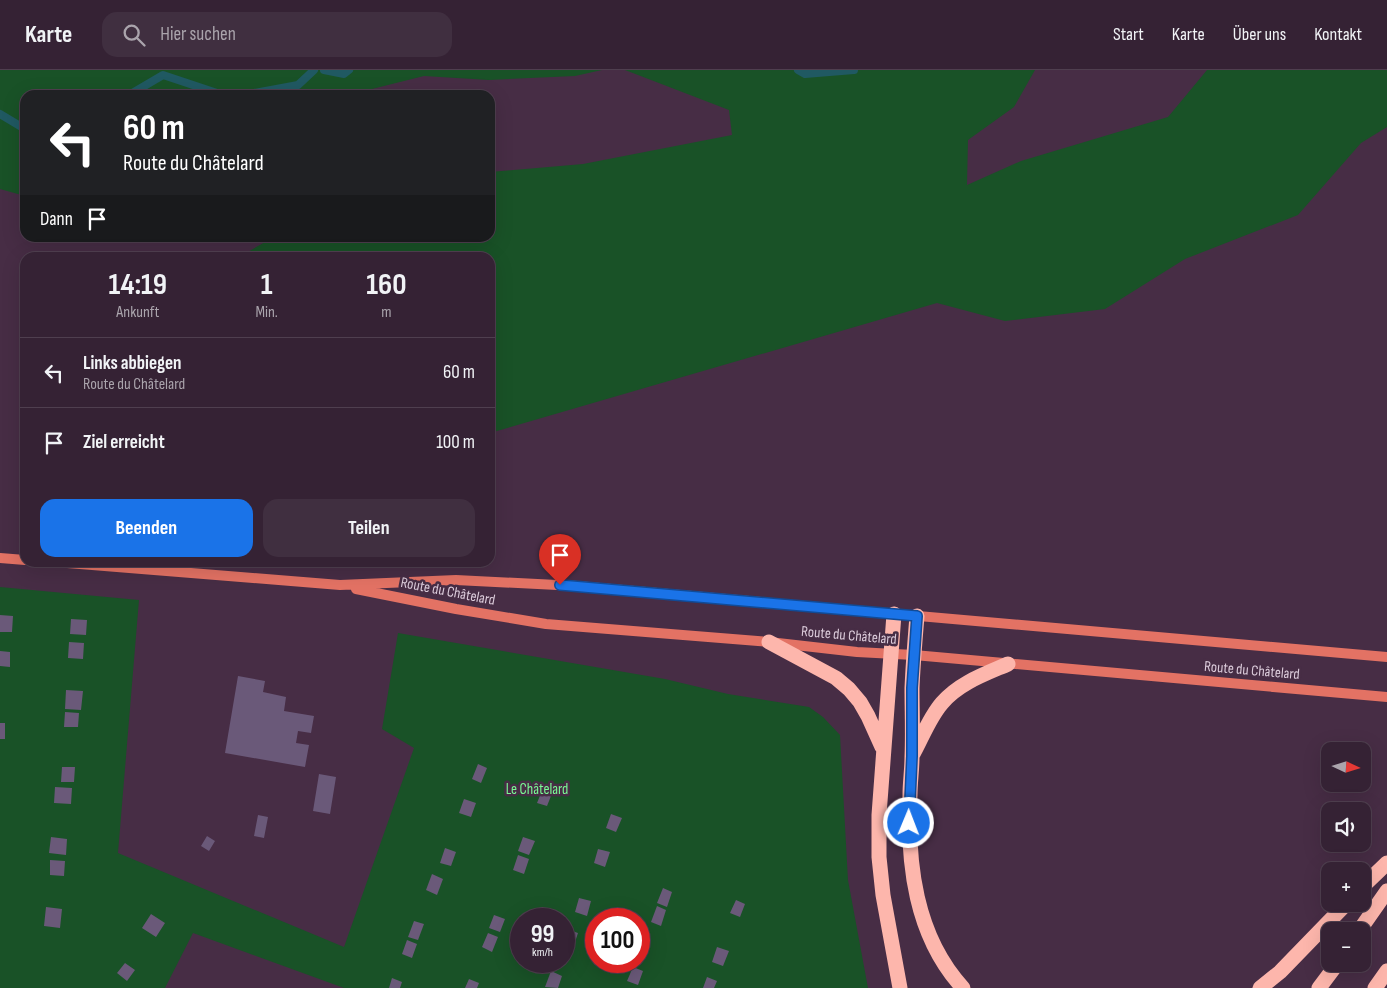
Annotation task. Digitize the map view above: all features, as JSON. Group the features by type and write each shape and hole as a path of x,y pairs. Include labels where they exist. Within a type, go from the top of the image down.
{"highway":[{"path":"894,614 879,814 879,857 883,895 900,988"},
{"path":"917,616 912,688 909,836 913,874 916,895 930,938 948,968 964,988"},
{"path":"769,642 836,678 849,689 860,702 868,716 883,750"},
{"path":"912,756 932,719 942,704 956,690 974,679 1008,664"},
{"path":"1371,879 1387,863"},
{"path":"1366,922 1387,891"},
{"path":"1260,988 1280,972 1338,912"},
{"path":"1375,988 1387,971"},
{"path":"1319,988 1330,972"}],"main road":[{"path":"0,558 20,560"},
{"name":"Route du Châtelard","path":"114,567 340,586 456,609 546,624 1387,697"},
{"name":"Route du Châtelard","path":"340,586 456,580 577,586 1387,657"}],"green space":[{"path":"0,70 602,70 575,76 489,80 424,76 369,90 20,90 20,195 0,189"},
{"path":"625,70 1035,70 1014,107 968,140 967,185 1021,161 1168,117 1207,70 1387,70 1387,127 1361,143 1298,215 1185,259 1105,309 1005,321 937,303 495,432 495,252 248,252 265,242 495,242 495,172 583,164 732,135 729,110"},
{"name":"Le Châtelard","path":"0,587 139,600 118,853 344,947 414,748 382,729 398,633 665,679 728,694 809,707 823,717 840,735 848,880 868,988 344,988 193,933 165,988 0,988"}],"building":[{"path":"0,615 13,616 12,632 0,632"},
{"path":"71,619 87,620 86,635 70,634"},
{"path":"69,642 84,643 83,659 68,658"},
{"path":"0,651 10,652 10,667 0,666"},
{"path":"238,676 265,681 263,692 286,697 284,711 314,716 311,733 298,731 296,743 309,745 305,767 225,753"},
{"path":"66,690 83,691 81,710 65,709"},
{"path":"65,712 79,713 78,727 64,727"},
{"path":"0,723 5,723 5,739 0,739"},
{"path":"478,764 487,768 481,783 472,779"},
{"path":"62,767 75,767 74,782 61,782"},
{"path":"319,774 336,777 330,814 313,811"},
{"path":"55,787 72,788 71,804 54,803"},
{"path":"543,788 553,791 547,806 537,803"},
{"path":"464,799 476,803 471,817 459,813"},
{"path":"611,814 622,818 616,832 606,828"},
{"path":"258,815 268,817 264,838 254,836"},
{"path":"207,836 215,841 209,851 201,846"},
{"path":"51,837 67,839 66,855 49,853"},
{"path":"523,837 535,841 529,855 518,851"},
{"path":"445,848 456,852 451,866 440,863"},
{"path":"598,849 610,852 605,867 594,863"},
{"path":"518,855 529,859 524,874 513,870"},
{"path":"50,860 65,861 64,876 50,875"},
{"path":"432,874 443,879 437,895 426,890"},
{"path":"663,888 672,892 667,907 657,903"},
{"path":"579,898 591,901 589,908 585,908 585,915 575,912"},
{"path":"736,900 745,904 740,917 730,913"},
{"path":"657,906 666,910 661,926 651,922"},
{"path":"46,907 62,909 60,928 44,926"},
{"path":"151,914 165,923 156,937 142,928"},
{"path":"494,915 505,919 500,932 489,928"},
{"path":"414,921 424,924 418,940 408,937"},
{"path":"488,933 498,937 492,952 482,947"},
{"path":"407,940 417,944 412,958 402,954"},
{"path":"717,947 729,951 723,966 712,962"},
{"path":"125,963 135,970 127,981 117,973"},
{"path":"550,973 562,976 558,988 545,987"},
{"path":"630,973 642,973 638,985 627,981"},
{"path":"707,977 717,981 714,988 703,988"},
{"path":"392,978 402,982 400,988 389,988"},
{"path":"469,979 479,983 477,988 465,988"}],"waterway":[{"path":"270,90 298,85 314,70"},
{"path":"324,70 344,74 349,70"},
{"path":"798,70 805,74 854,70"},
{"path":"138,90 163,75 208,90"},
{"path":"0,114 20,126"}],"route":[{"path":"560,585 917,616 912,688 912,756 909,823"}]}
